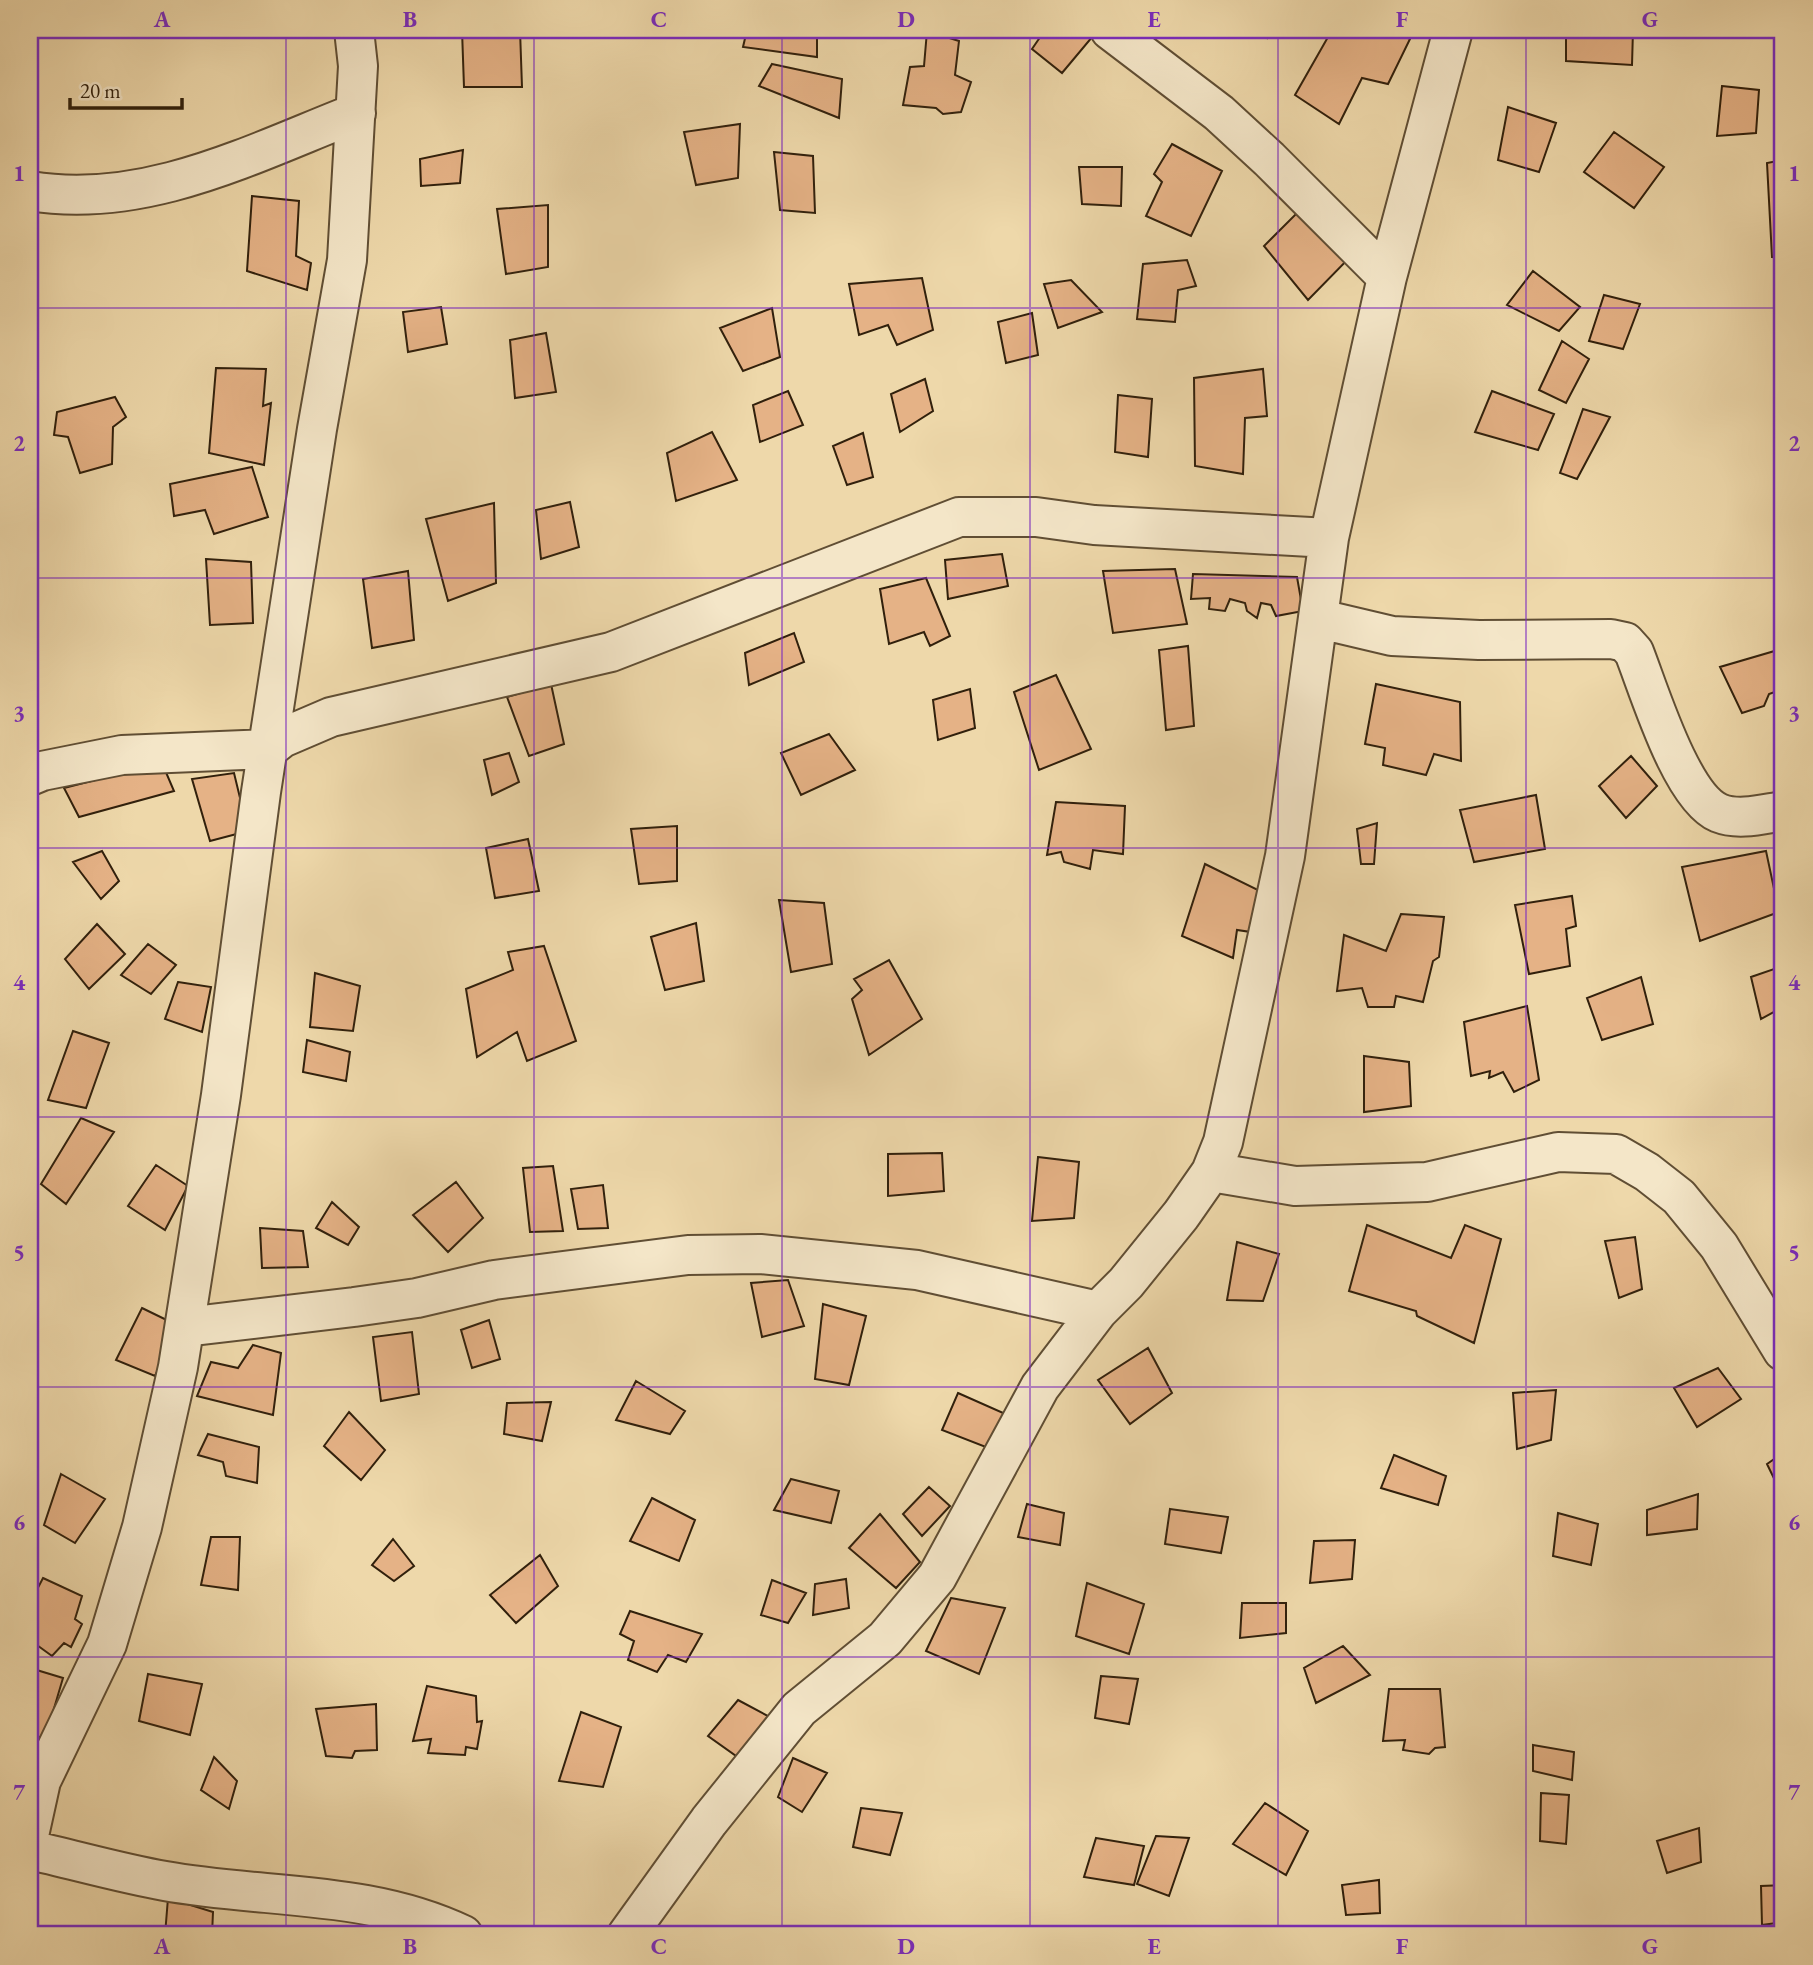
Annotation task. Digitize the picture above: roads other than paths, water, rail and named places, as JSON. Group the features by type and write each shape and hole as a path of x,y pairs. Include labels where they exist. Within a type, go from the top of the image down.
{"street":[{"path":"30,1830 41,1781 107,1644 161,1448 185,1327 221,1095 268,749 317,429 347,260 358,66 354,30"},
{"path":"1110,30 1219,113 1387,277"},
{"path":"627,1935 709,1821 799,1709 885,1639 937,1577 1040,1387 1098,1311 1134,1273 1211,1172 1223,1142 1285,856 1320,619 1329,538 1387,277 1452,30"},
{"path":"30,191 55,195 119,194 184,180 356,113"},
{"path":"30,776 42,771 122,755 268,749 282,738 331,717 611,652 959,517 1036,517 1094,525 1329,538"},
{"path":"1320,619 1392,636 1479,640 1611,639 1625,642 1634,652 1682,773 1701,797 1717,813 1738,817 1783,811"},
{"path":"1211,1172 1295,1186 1427,1182 1558,1152 1616,1154 1647,1172 1679,1197 1720,1246 1783,1351"},
{"path":"185,1327 367,1305 494,1280 688,1255 760,1254 917,1270 1098,1311"},
{"path":"30,1850 166,1882 334,1898 404,1912 463,1935"}]}
